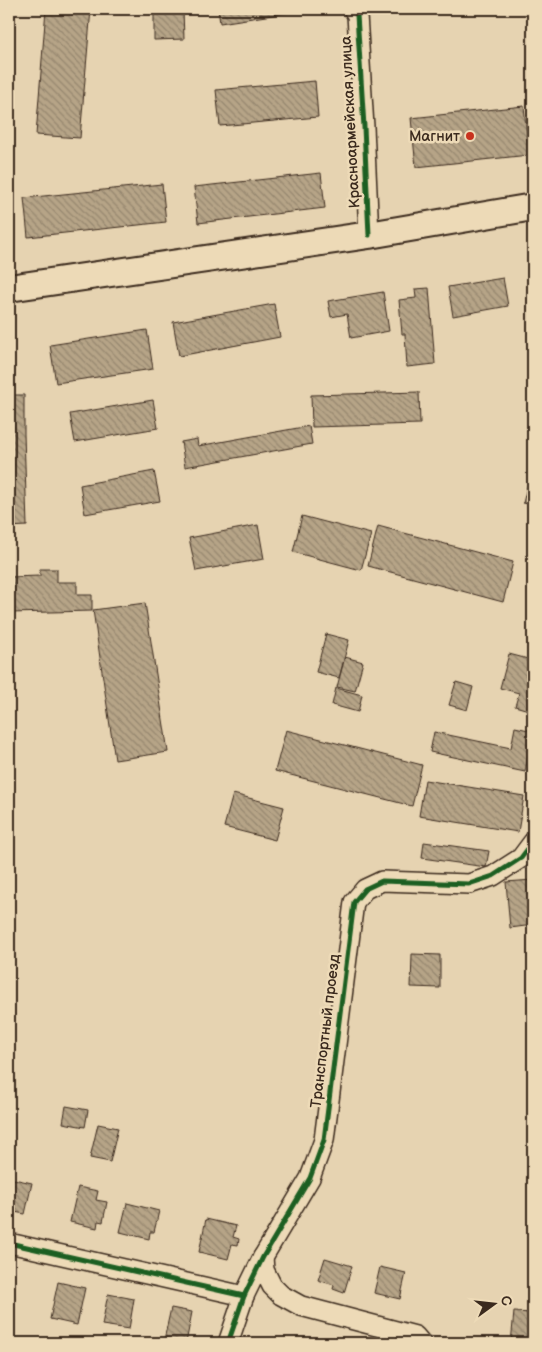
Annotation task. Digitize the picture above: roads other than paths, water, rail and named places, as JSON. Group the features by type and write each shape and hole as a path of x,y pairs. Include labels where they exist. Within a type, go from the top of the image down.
{"main road":[{"path":"9,288 369,235 533,207"}],"street":[{"name":"Красноармейская улица","path":"353,9 357,15 359,43 369,235"},
{"name":"Транспортный проезд","path":"228,1343 244,1296 263,1257 310,1178 324,1140 354,902 364,889 382,881 469,884 485,879 521,858 533,842"},
{"path":"9,1243 244,1296"},
{"path":"263,1257 264,1270 272,1286 281,1295 300,1306 415,1336 421,1343"}],"place":[{"name":"Магнит","path":"470,136"}]}
